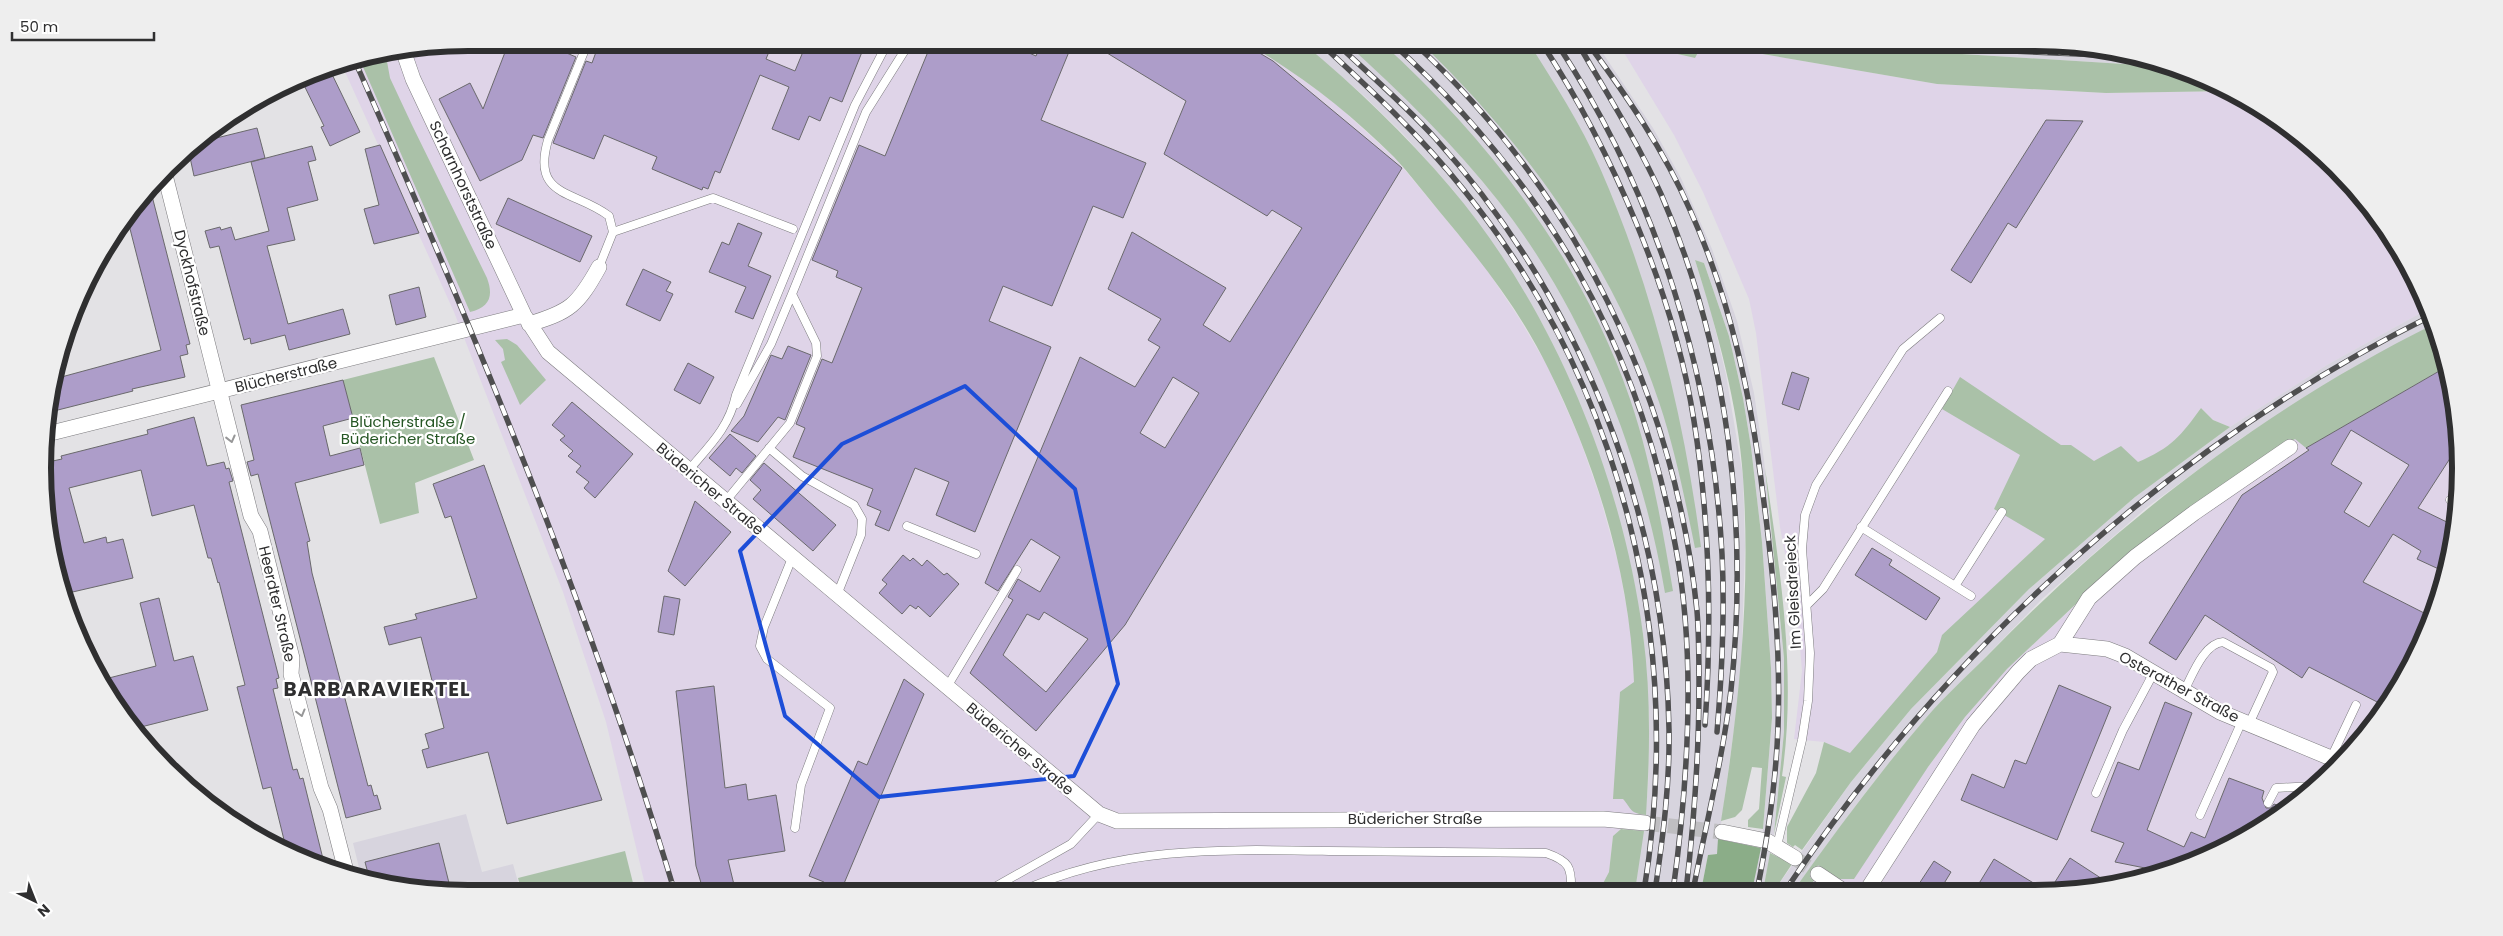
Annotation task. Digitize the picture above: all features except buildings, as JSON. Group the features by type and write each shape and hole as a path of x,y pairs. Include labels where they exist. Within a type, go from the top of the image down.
{"street":[{"name":"Scharnhorststraße","path":"405,56 413,79 526,320"},
{"name":"Dyckhofstraße","path":"166,181 220,391"},
{"path":"526,320 557,316 573,306 586,291 599,267"},
{"name":"Blücherstraße","path":"53,433 220,391 526,320"},
{"name":"Büdericher Straße","path":"526,320 541,345 557,361 1099,814 1117,821 1603,819 1645,823"},
{"name":"Heerdter Straße","path":"220,391 251,516 260,531 292,658 291,674 321,788 336,828 345,866"},
{"path":"1870,885 1973,725 2005,686 2031,659 2060,644 2089,598 2123,566 2194,512 2290,447"},
{"name":"Osterather Straße","path":"2060,644 2107,649 2125,656 2220,712 2333,760"},
{"path":"1722,832 1767,841 1795,858"},
{"path":"1818,874 1834,885"}],"lane":[{"path":"584,51 548,140 543,156 544,171 550,184 558,190 609,216 613,232 599,267"},
{"path":"732,414 736,395 855,105 883,51"},
{"path":"688,471 724,429 771,344 866,112 904,51"},
{"path":"613,232 713,198 793,229"},
{"path":"724,502 790,423 818,349 792,294"},
{"name":"Im Gleisdreieck","path":"1777,846 1802,740 1808,701 1810,653 1802,549 1805,515 1816,485 1903,349 1940,318"},
{"path":"1807,605 1823,589 1948,391"},
{"path":"769,448 802,476 854,505 862,519 861,535 836,595"},
{"path":"1955,586 2002,512"},
{"path":"907,526 976,554"},
{"path":"1862,527 1971,596"},
{"path":"792,558 764,628 760,646 767,659 830,708 801,785 795,828"},
{"path":"947,687 1017,570"},
{"path":"2184,691 2208,649 2217,642 2223,642 2271,668 2273,672 2200,815"},
{"path":"2096,793 2123,730 2153,674"},
{"path":"2335,757 2356,705"},
{"path":"2268,803 2276,788 2304,787"},
{"path":"998,885 1070,844 1099,814"},
{"path":"1035,885 1050,878 1115,860 1177,852 1246,850 1546,853 1562,858 1572,872 1571,885"}],"highlighted area":[{"path":"965,386 1075,489 1118,684 1074,776 879,797 785,716 740,551 842,444"}],"shaded area":[{"path":"468,51 1261,51 1337,105 1395,158 1483,264 1519,318 1548,367 1579,437 1600,497 1619,566 1632,638 1634,682 1614,799 1623,799 1638,814 1646,815 1644,831 1621,829 1613,836 1609,872 1602,885 645,885 606,722 563,592 454,312 344,70 387,59 441,52"},
{"path":"1312,51 1601,51 1653,128 1681,178 1712,249 1737,321 1754,393 1764,460 1784,658 1784,732 1774,834 1764,885 1753,885 1763,829 1772,718 1771,668 1762,542 1751,447 1743,398 1729,336 1704,263 1695,260 1711,311 1726,375 1743,476 1745,546 1741,678 1717,854 1708,855 1702,885 1636,885 1648,789 1649,716 1643,633 1619,519 1591,432 1571,383 1544,327 1499,253 1453,190 1403,134 1364,96"},
{"path":"1623,51 1664,51 1695,58 1699,51 1745,51 1937,84 2106,93 2213,91 2267,121 2289,137 2330,173 2366,214 2382,236 2409,284 2421,313 2327,365 2230,427 2213,420 2201,408 2181,437 2157,454 2138,462 2045,539 1943,635 1937,652 1850,754 1824,742 1794,739 1802,671 1798,624 1780,527 1756,333 1749,299 1703,192 1674,135"},
{"path":"1913,51 2062,52 2116,59 2144,65"},
{"path":"2421,313 2427,328 2333,380 2240,439 2146,508 2043,598 1927,717 1866,792 1798,885 1778,885 1851,782 1911,709 2029,589 2135,497 2230,427 2327,365"},
{"path":"2440,370 2451,441 2451,495 2444,549 2438,576 2430,602 2409,652 2382,700 2366,722 2330,763 2310,781 2267,815 2219,842 2169,863 2116,877 2062,884 2035,885 1819,885 1813,882 1928,767 1965,717 2007,669 2087,594 2201,502 2295,439 2343,425"},
{"path":"466,814 482,872 513,864 519,885 441,884 387,877 360,871 353,843"}],"green space":[{"path":"1259,51 1312,51 1380,112 1434,168 1488,236 1521,287 1551,341 1578,398 1600,456 1619,515 1633,575 1646,657 1649,702 1646,815 1634,812 1623,799 1613,799 1620,692 1634,682 1626,601 1618,560 1595,481 1581,442 1548,368 1525,326 1484,267 1394,157 1324,95"},
{"path":"1355,51 1390,51 1459,120 1529,206 1559,251 1586,299 1610,348 1637,422 1650,470 1673,591 1665,593 1642,490 1606,388 1584,339 1559,291 1531,246 1482,181 1387,81"},
{"path":"1429,51 1534,51 1593,152 1636,260 1664,354 1686,450 1701,547 1695,548 1675,456 1659,402 1640,351 1617,302 1591,254 1562,208 1496,122"},
{"path":"1665,51 1699,51 1695,58"},
{"path":"1745,51 1914,51 2144,65 2169,73 2213,91 2106,93 1937,84"},
{"path":"387,59 390,78 487,278 490,296 486,304 470,312 362,65"},
{"path":"1695,260 1704,263 1729,336 1743,398 1751,447 1762,542 1771,668 1772,718 1763,829 1748,827 1748,820 1759,809 1762,768 1752,767 1742,810 1735,817 1721,821 1742,650 1745,520 1740,450 1731,395 1719,340"},
{"path":"2427,328 2440,370 2306,448 2295,439 2132,551 2007,669 1965,717 1928,767 1854,879 1837,879 1822,869 1813,882 1819,885 1798,885 1875,781 1933,710 2088,559 2197,471 2253,430 2312,392"},
{"path":"507,339 517,345 546,380 520,405 501,362 505,360 503,349 495,340"},
{"name":"Blücherstraße / Büdericher Straße","path":"434,357 474,460 415,483 419,513 380,524 343,380"},
{"path":"1960,377 2061,445 2071,445 2094,461 2121,446 2138,462 2149,457 2159,452 2181,434 2201,408 2213,420 2230,427 2135,497 2029,589 1911,709 1851,782 1802,850 1795,845 1793,847 1787,843 1787,827 1816,773 1824,742 1850,753 1937,652 1942,635 2045,539 1994,509 2020,455 1942,409"},
{"path":"1765,468 1785,622 1788,699 1782,776 1786,777 1774,834 1784,732 1784,658"},
{"path":"1621,829 1644,831 1636,885 1602,885 1609,872 1613,836"},
{"path":"1718,839 1761,848 1753,885 1702,885 1708,855 1717,854"},
{"path":"625,851 634,885 520,885 518,878"},
{"path":"1770,853 1792,864 1778,885 1764,885"}],"tunnel":[{"path":"1645,823 1722,832"},
{"path":"1795,858 1818,874"}],"railway":[{"path":"1329,51 1412,131 1463,189 1518,266 1565,347 1601,432 1629,521 1647,611 1656,704 1655,797 1645,885"},
{"path":"1345,51 1423,125 1487,201 1533,268 1572,339 1605,413 1632,489 1651,568 1664,648 1669,729 1668,770 1656,885"},
{"path":"1400,51 1446,95 1495,151 1539,209 1577,271 1610,335 1638,403 1659,474 1676,549 1686,632 1688,676 1686,764 1674,885"},
{"path":"1422,51 1471,100 1522,163 1568,230 1607,301 1640,375 1666,452 1685,531 1698,629 1699,712 1697,763 1687,885"},
{"path":"1547,51 1592,129 1637,224 1656,273 1685,372 1699,459 1706,535 1709,611 1705,725"},
{"path":"1561,51 1592,101 1623,161 1650,224 1673,288 1692,353 1706,419 1716,486 1722,554 1722,643 1717,732"},
{"path":"1582,51 1652,174 1684,253 1703,313 1717,375 1728,438 1737,564 1736,627 1728,715 1694,885"},
{"path":"1594,51 1656,144 1690,210 1717,279 1728,314 1745,385 1758,458 1770,552 1779,698 1773,789 1758,885"},
{"path":"2011,51 2081,54"},
{"path":"357,66 444,266 528,472 606,681 673,885"},
{"path":"1789,885 1848,802 1917,718 1992,637 2071,562 2155,491 2243,426 2335,368 2424,320"}],"district":[{"name":"BARBARAVIERTEL","path":"377,689"}]}
